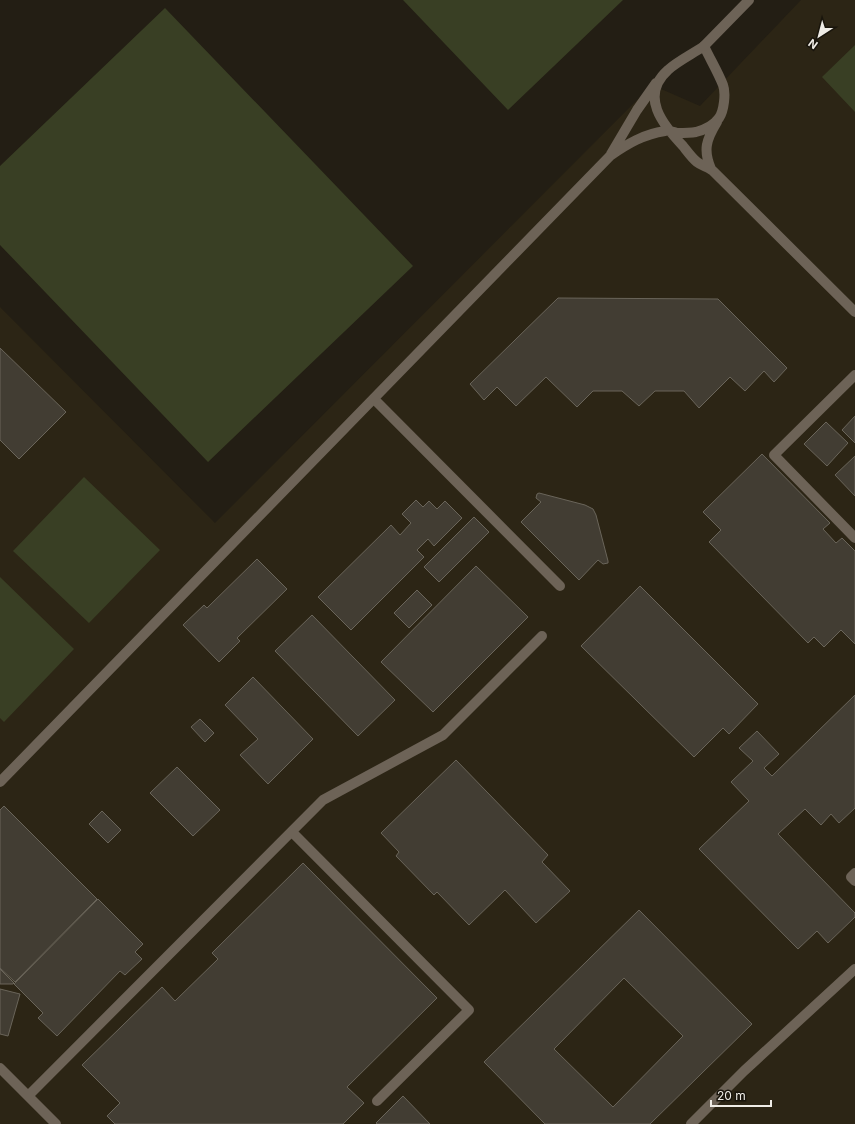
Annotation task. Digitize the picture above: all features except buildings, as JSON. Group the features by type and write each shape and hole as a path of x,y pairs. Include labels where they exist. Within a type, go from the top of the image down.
{"street":[{"path":"610,156 637,110 660,77 669,68 704,46 749,0"},
{"path":"704,46 724,86 724,98 720,118 710,134 707,144 706,152 711,169"},
{"path":"660,77 656,87 656,109 667,130 697,162 711,169 855,312"},
{"path":"0,782 610,156 627,144 640,138 667,130 687,133 698,132 720,118"},
{"path":"855,375 774,455 855,538"},
{"path":"374,399 560,586"},
{"path":"28,1096 323,800 443,735 542,636"},
{"path":"292,832 469,1010 377,1101"},
{"path":"855,873 851,877 855,881"},
{"path":"691,1124 744,1071 855,969"},
{"path":"0,1068 56,1124"}],"shaded area":[{"path":"801,0 855,0 855,1124 0,1124 0,307 215,523 652,85 700,106"}],"green space":[{"path":"403,0 623,0 508,110"},
{"path":"165,8 413,266 208,462 0,245 0,166"},
{"path":"855,45 855,112 822,77"},
{"path":"84,477 160,550 89,623 13,551"},
{"path":"0,577 74,649 4,722 0,718"}]}
